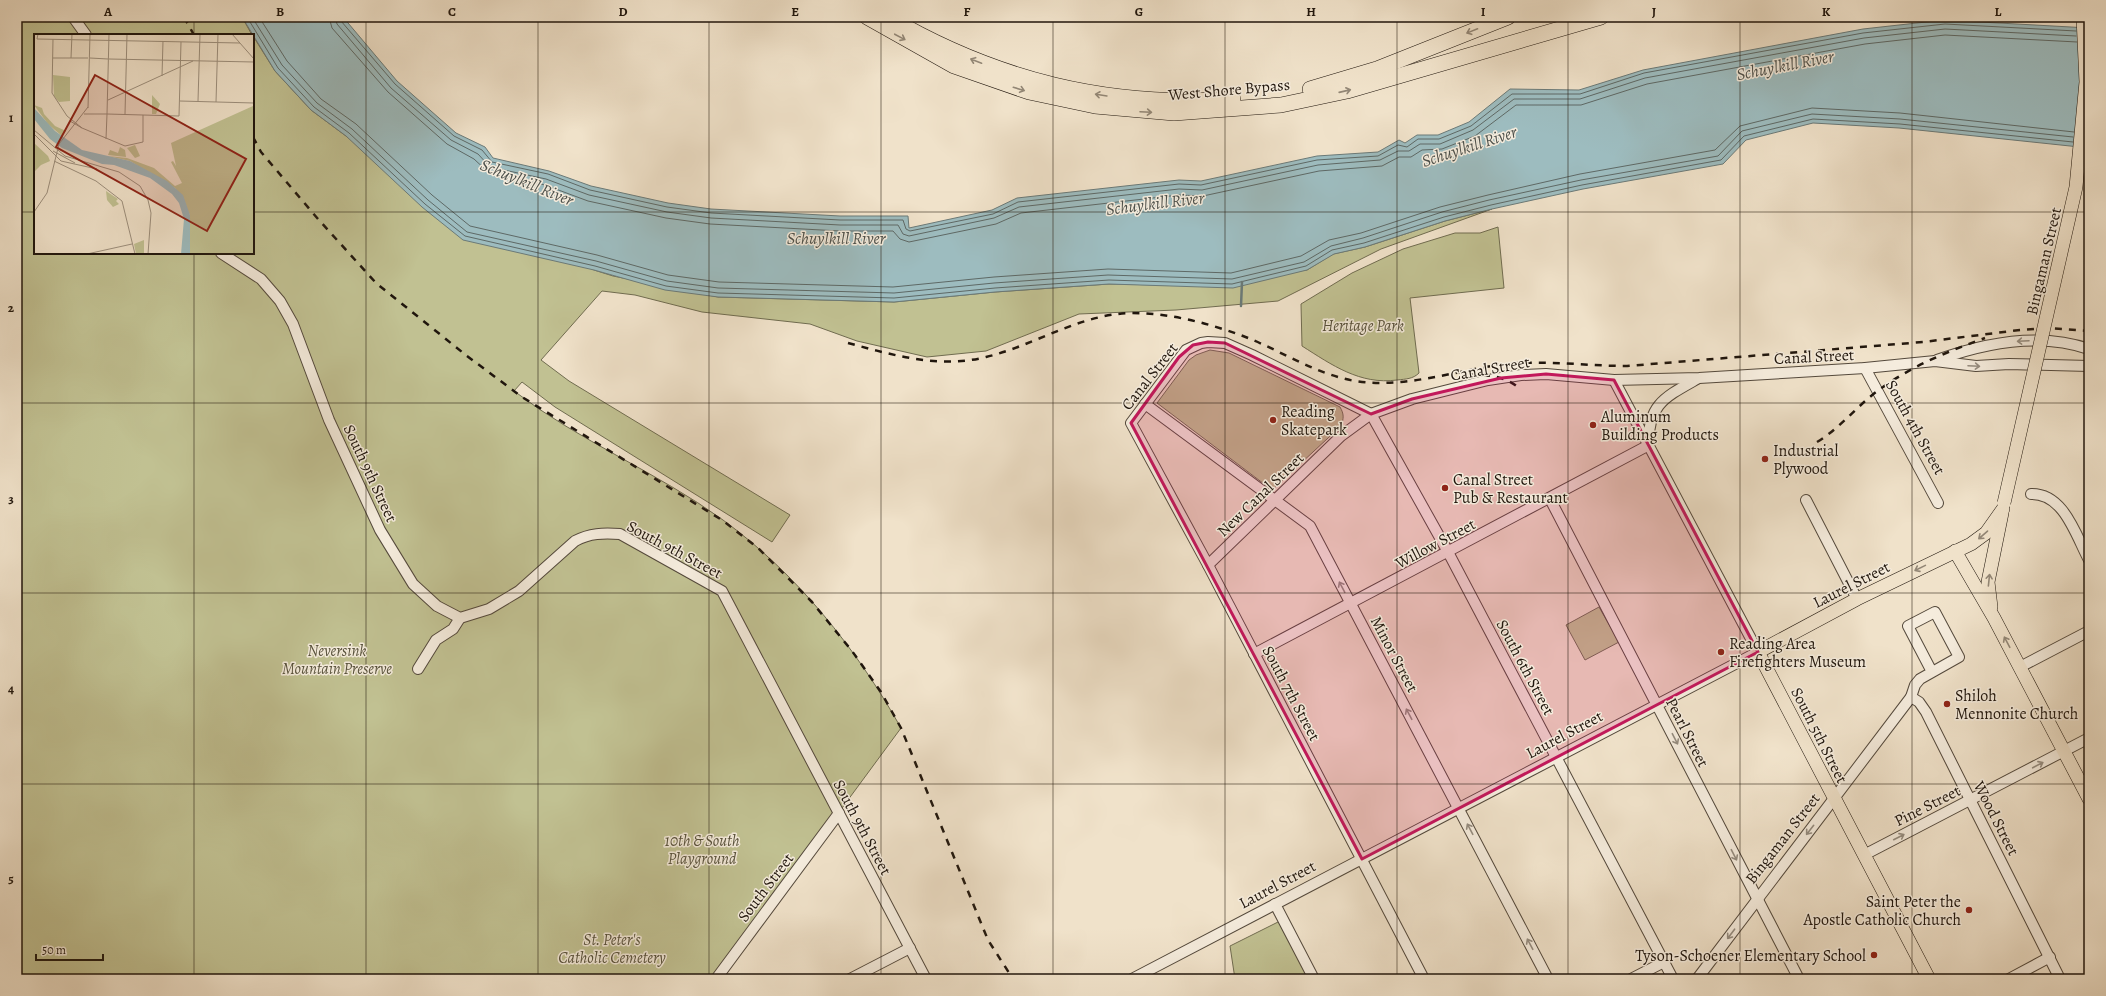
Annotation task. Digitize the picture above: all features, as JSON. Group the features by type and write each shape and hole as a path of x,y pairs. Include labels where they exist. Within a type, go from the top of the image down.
{"highway":[{"name":"West Shore Bypass","path":"867,17 954,66 1029,92 1095,106 1174,113 1281,105 1347,91 1601,17"},
{"name":"West Shore Bypass","path":"888,17 925,38 962,56 1030,80 1115,97 1178,101 1261,97 1329,84 1377,69 1508,17"},
{"path":"1527,38 1586,17"}],"main road":[{"name":"Bingaman Street","path":"2004,506 2076,187 2086,82 2084,17"},
{"name":"Laurel Street","path":"1758,652 1857,599 1955,551 1986,533 2004,506"},
{"path":"1994,618 1989,601 1988,582 2004,506"},
{"path":"1955,551 1994,618 2089,799"},
{"name":"South 5th Street","path":"1758,652 1834,800 1929,979"}],"street":[{"path":"73,17 85,34"},
{"name":"South 9th Street","path":"223,254 261,279 280,301 298,336 329,420 361,490 400,567 412,584 437,606 460,618 479,613 499,604 519,591 575,540 586,535 603,533 620,534 722,590 926,979"},
{"name":"Canal Street","path":"1935,361 1959,352 2025,340 2055,342 2089,349"},
{"name":"Canal Street","path":"1131,423 1186,350 1193,345 1208,342 1226,343 1371,414 1412,399 1501,378 1546,374 1614,380 1699,378 1864,368 1935,361 1976,366 2009,364 2089,366"},
{"name":"South 4th Street","path":"1864,368 1938,503"},
{"path":"1649,445 1650,422 1663,402 1673,392 1699,378"},
{"name":"South 5th Street","path":"1614,380 1758,652"},
{"name":"Minor Street","path":"1145,404 1310,526 1548,979"},
{"name":"New Canal Street","path":"1208,565 1341,436 1371,414"},
{"name":"South 6th Street","path":"1371,414 1448,552 1673,979"},
{"name":"South 7th Street","path":"1131,423 1208,565 1424,979"},
{"name":"Willow Street","path":"1254,654 1550,499 1649,445"},
{"path":"2031,494 2038,494 2055,501 2062,510 2089,560"},
{"name":"Pearl Street","path":"1550,499 1658,704 1799,979"},
{"path":"1806,500 1857,599"},
{"name":"Bingaman Street","path":"1697,979 1911,697 1920,679 1959,657 1934,612 1908,626 1932,672"},
{"path":"418,669 436,640 453,629 460,618"},
{"path":"2020,667 2089,631"},
{"name":"Laurel Street","path":"1132,979 1758,652"},
{"name":"Wood Street","path":"1911,697 1919,702 1926,712 2060,979"},
{"name":"Pine Street","path":"1864,855 2089,738"},
{"name":"South Street","path":"716,979 839,813"},
{"path":"1275,904 1314,979"},
{"path":"850,979 910,948"},
{"path":"2009,979 2050,957"},
{"path":"1631,979 1664,962"}],"highlighted area":[{"path":"1208,342 1225,343 1371,414 1412,399 1501,378 1546,374 1614,380 1758,652 1362,859 1131,423 1179,357 1193,345"}],"green space":[{"name":"Neversink Mountain Preserve","path":"17,17 242,17 251,34 34,34 34,254 254,254 254,38 275,71 311,110 346,136 594,270 613,276 718,297 894,302 995,292 1109,284 1167,285 1307,270 1333,254 1365,247 1445,221 1492,209 1381,249 1278,301 1176,310 1079,314 986,351 927,357 857,341 810,324 702,312 635,295 602,291 541,360 569,381 790,515 772,542 555,407 522,382 514,391 565,426 698,503 750,541 800,588 823,614 865,669 901,728 716,979 17,979"},
{"name":"Heritage Park","path":"1498,227 1504,288 1410,298 1419,373 1412,378 1384,381 1359,376 1335,366 1302,346 1301,304 1352,273 1403,249 1455,233 1480,233"},
{"path":"1210,350 1229,353 1340,407 1341,409 1343,421 1341,426 1272,490 1157,403 1189,360 1196,355"},
{"path":"1599,607 1619,642 1585,660 1566,625"},
{"path":"1280,921 1310,979 1235,979 1230,946"}],"water":[{"name":"Schuylkill River","path":"242,17 343,17 397,81 456,133 485,147 493,158 549,171 591,186 668,203 711,209 840,216 908,216 909,228 992,210 1017,198 1179,180 1201,181 1317,156 1378,152 1399,140 1405,143 1417,135 1438,135 1469,122 1510,89 1579,90 1643,70 1863,29 1944,20 2089,28 2089,148 1899,128 1813,123 1746,140 1723,164 1583,189 1492,209 1445,221 1365,247 1334,254 1307,270 1233,288 1109,284 995,292 894,302 718,297 665,290 594,270 463,240 422,207 346,136 311,110 275,71 254,37 254,34 252,34"}],"waterway":[{"path":"1241,306 1242,282"}],"railway":[{"path":"184,17 193,34"},
{"path":"254,139 261,152 318,219 376,283 467,356 522,397 722,520 758,548 812,602 852,651 881,692 901,728 988,940 1013,979"},
{"path":"848,343 899,356 951,362 986,357 1004,352 1076,324 1094,319 1113,315 1146,313 1188,320 1243,336 1340,378 1374,383 1393,383 1431,378 1506,364 1552,363 1627,366 1923,342 2020,330 2048,328 2089,331"},
{"path":"1817,442 1826,436 1874,393 1895,379 1932,359 1985,338"},
{"path":"1469,374 1504,379 1516,385 1521,390"}],"place":[{"name":"Reading Skatepark","path":"1273,420"},
{"name":"Aluminum Building Products","path":"1593,425"},
{"name":"Industrial Plywood","path":"1765,459"},
{"name":"Canal Street Pub & Restaurant","path":"1445,488"},
{"name":"Reading Area Firefighters Museum","path":"1721,652"},
{"name":"Shiloh Mennonite Church","path":"1947,704"},
{"name":"Saint Peter the Apostle Catholic Church","path":"1969,910"},
{"name":"Tyson-Schoener Elementary School","path":"1874,955"}],"park label":[{"name":"10th & South Playground","path":"702,849"},
{"name":"St. Peter's Catholic Cemetery","path":"612,948"}]}
